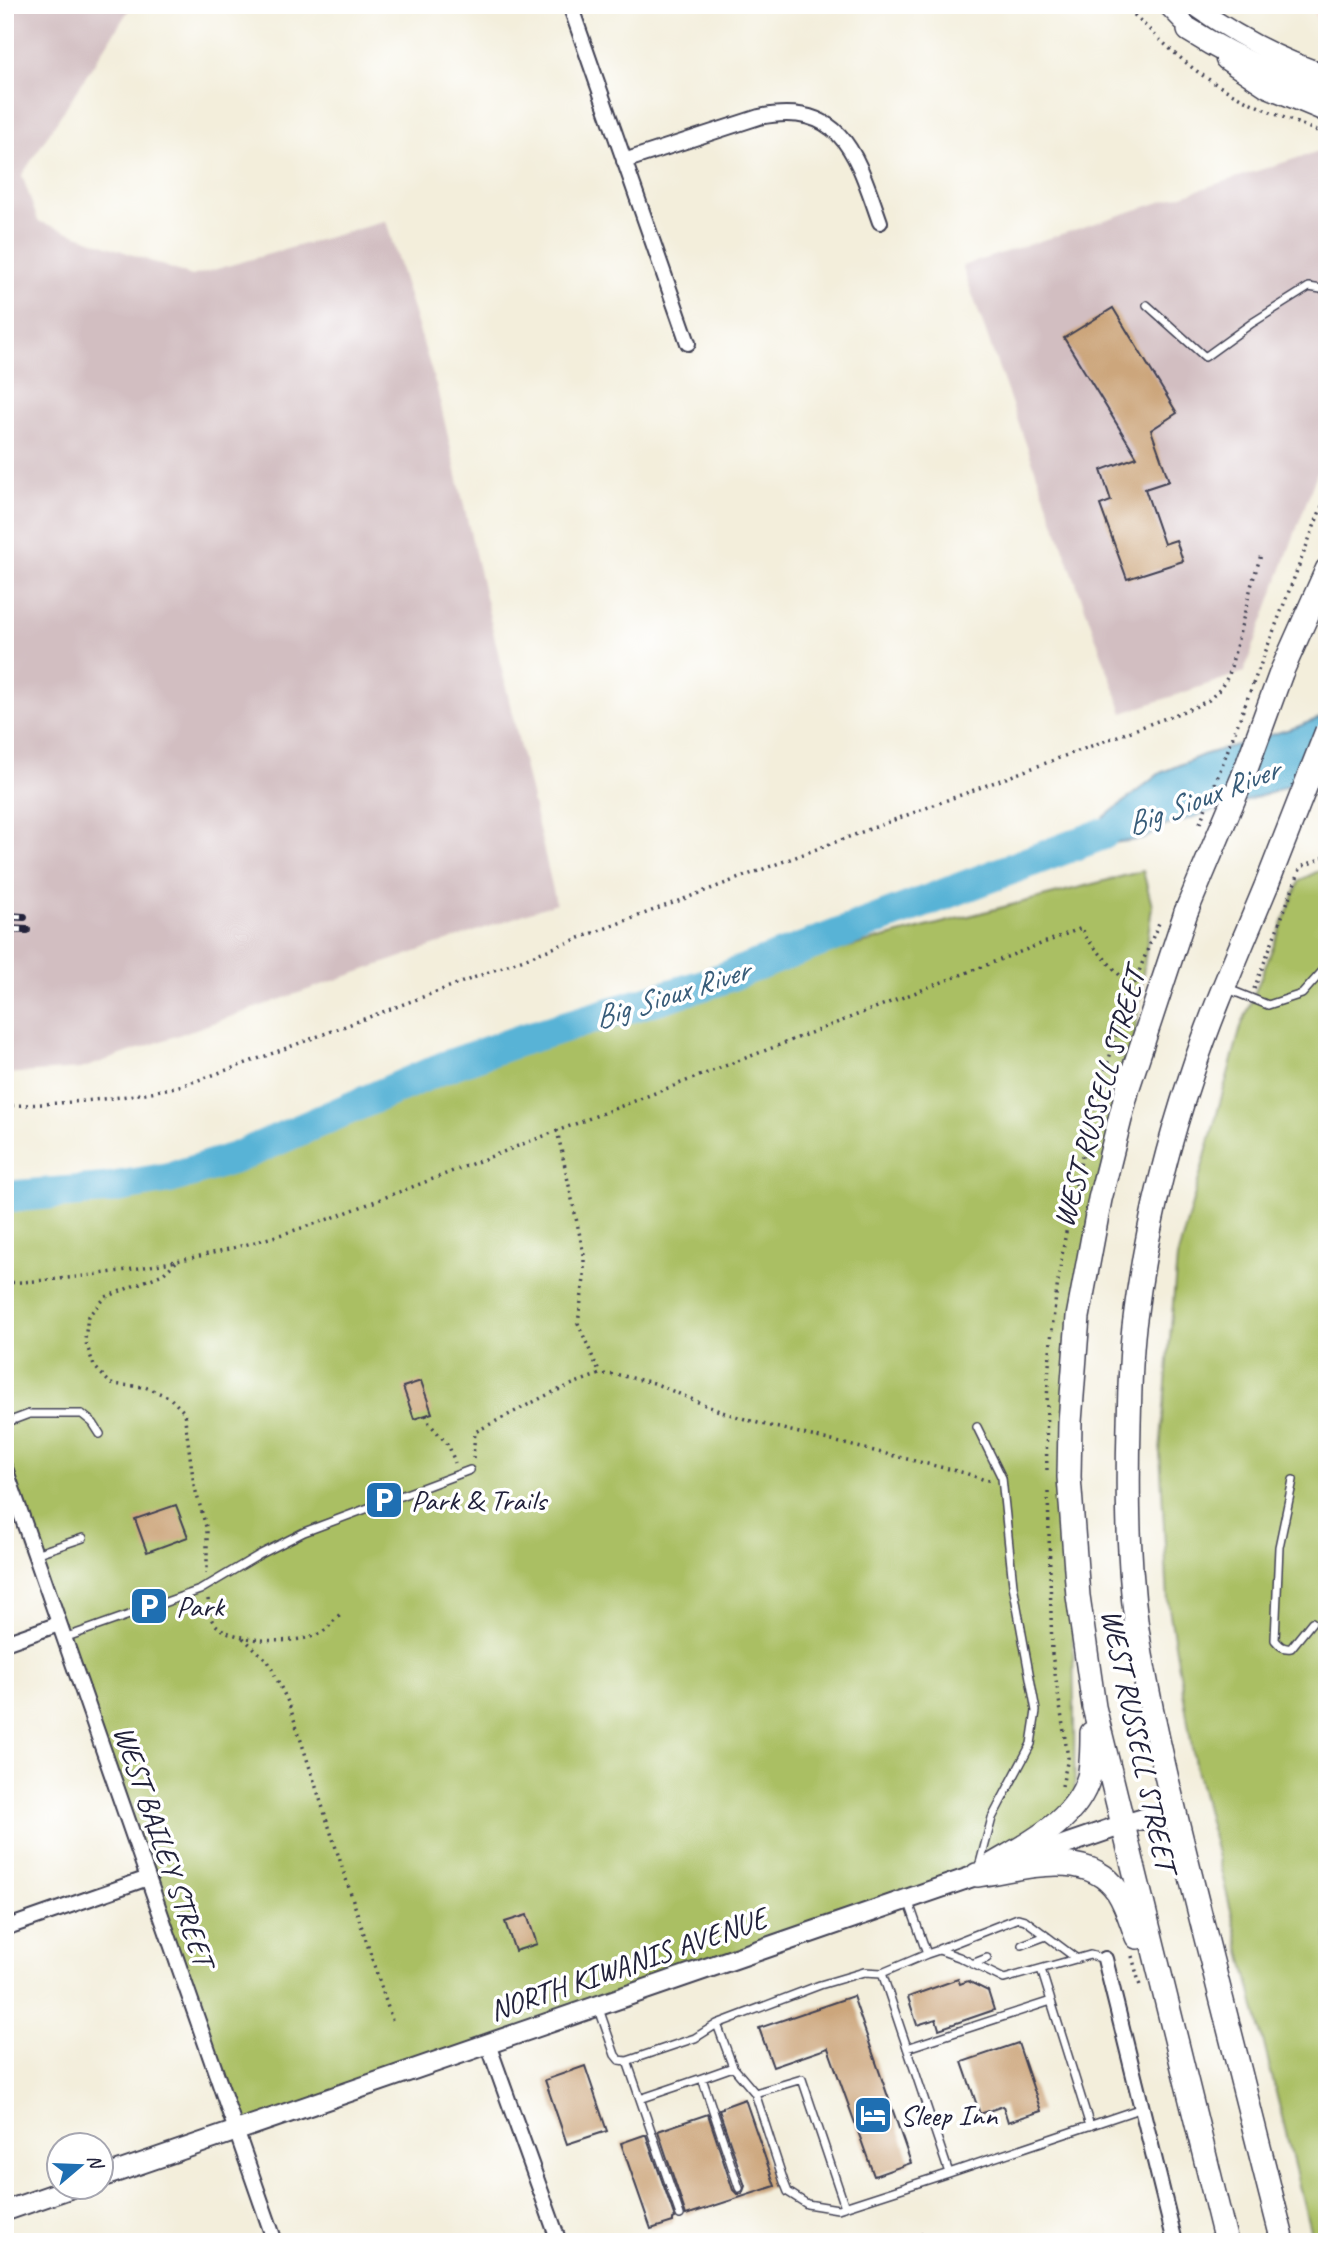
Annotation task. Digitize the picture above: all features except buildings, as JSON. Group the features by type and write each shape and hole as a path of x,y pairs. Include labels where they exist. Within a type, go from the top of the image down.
{"highway":[{"path":"1189,30 1224,52 1268,73 1327,95"},
{"name":"WEST RUSSELL STREET","path":"1226,2242 1094,1707 1078,1595 1069,1477 1071,1410 1078,1317 1100,1199 1128,1087 1186,912 1243,777 1281,674 1327,570"},
{"name":"WEST RUSSELL STREET","path":"1283,2242 1174,1810 1141,1653 1128,1509 1130,1383 1134,1322 1143,1265 1162,1179 1192,1072 1327,731"},
{"path":"977,1875 1048,1830 1081,1796 1089,1776 1091,1755 1088,1670"},
{"path":"977,1875 1060,1863 1076,1864 1106,1878 1117,1891 1128,1912 1174,2034"}],"main road":[{"name":"NORTH KIWANIS AVENUE","path":"116,2172 1122,1825 1174,1810"},
{"path":"5,2211 46,2197"}],"street":[{"path":"569,5 688,343"},
{"path":"1167,5 1189,30 1231,65 1266,88 1327,113"},
{"path":"1193,5 1242,38 1272,53 1327,74"},
{"path":"624,161 759,117 779,113 803,114 828,125 849,146 860,167 880,222"},
{"name":"WEST BAILEY STREET","path":"5,1468 275,2242"},
{"path":"5,1643 61,1631"},
{"path":"5,1928 148,1878"},
{"path":"1105,1959 1175,2242"},
{"path":"488,2044 559,2242"}],"lane":[{"path":"1147,305 1205,357 1309,287 1327,290"},
{"path":"1224,988 1268,1005 1302,994 1327,967"},
{"path":"5,1423 29,1415 82,1414 93,1423 100,1434"},
{"path":"977,1427 1002,1478 1013,1585 1036,1711 1031,1744 992,1818 977,1875"},
{"path":"61,1631 200,1590 304,1532 470,1471"},
{"path":"1293,1480 1279,1547 1275,1640 1279,1646 1291,1648 1312,1622"},
{"path":"35,1554 83,1538"},
{"path":"908,1899 927,1954"},
{"path":"598,2006 615,2055 619,2060 627,2061 695,2038 717,2024 820,1985 864,1972 883,1973 1018,1918 1025,1920 1077,1959"},
{"path":"1022,1945 1046,1936"},
{"path":"939,1950 1004,1979 1090,1955 1105,1959"},
{"path":"972,1964 986,1958"},
{"path":"1041,1969 1090,2126"},
{"path":"883,1973 949,2173"},
{"path":"907,2048 1051,2001"},
{"path":"717,2024 733,2067 755,2093 788,2192 807,2204 838,2209 845,2207 1142,2108"},
{"path":"627,2061 680,2215"},
{"path":"640,2099 733,2067"},
{"path":"702,2078 739,2188"},
{"path":"755,2093 802,2078 845,2207"}],"path":[{"path":"1200,823 1327,493"},
{"path":"5,1106 75,1103 180,1086 1195,707 1209,700 1229,675 1261,555"},
{"path":"1251,997 1301,867 1327,856"},
{"path":"1081,1796 1061,1786 1068,1758 1052,1654 1046,1442 1048,1379 1062,1257 1077,1171 1098,1094 1134,986 1161,919"},
{"path":"5,1283 96,1275 177,1261 248,1246 298,1230 1082,928 1087,939 1125,981 1134,986"},
{"path":"557,1130 584,1255 584,1279 578,1323 600,1374"},
{"path":"177,1261 163,1274 106,1297 88,1316 85,1340 94,1366 111,1384 145,1387 169,1397 184,1412 194,1485 207,1530 209,1615 215,1625 242,1636 257,1640 301,1640 321,1633 342,1612"},
{"path":"470,1471 475,1469 475,1432 551,1393 600,1374 619,1375 654,1383 758,1423 985,1480 1002,1478"},
{"path":"426,1415 429,1423 449,1446 459,1475"},
{"path":"242,1636 268,1661 289,1704 392,2020"},
{"path":"1130,1951 1140,1987"}],"shaded area":[{"path":"5,5 132,5 22,175 38,221 192,276 386,221 437,389 556,903 81,1069 5,1074"},
{"path":"1312,5 1327,5 1327,51"},
{"path":"1316,152 1327,157 1327,446 1244,672 1123,713 962,266"}],"green space":[{"path":"1327,867 1327,2242 1313,2242 1195,1765 1168,1602 1160,1452 1177,1258 1241,1027 1300,880"},
{"path":"1143,871 1152,906 1128,1087 1078,1317 1072,1531 1075,1805 977,1875 234,2130 5,1479 5,1197 105,1189 170,1178 235,1158 447,1066 614,1011 713,982"}],"water":[{"path":"1327,715 1327,769 1270,793 1165,826 1144,839 1064,849 1160,773 1203,755 1297,727"}],"waterway":[{"name":"Big Sioux River","path":"5,1197 105,1189 170,1178 235,1158 447,1066 521,1040 713,982 1103,834"}],"railway":[{"path":"5,916 24,917"},
{"path":"5,929 27,930"}],"place":[{"name":"Park & Trails","path":"384,1500"},
{"name":"Park","path":"149,1606"},
{"name":"Sleep Inn","path":"873,2115"}]}
